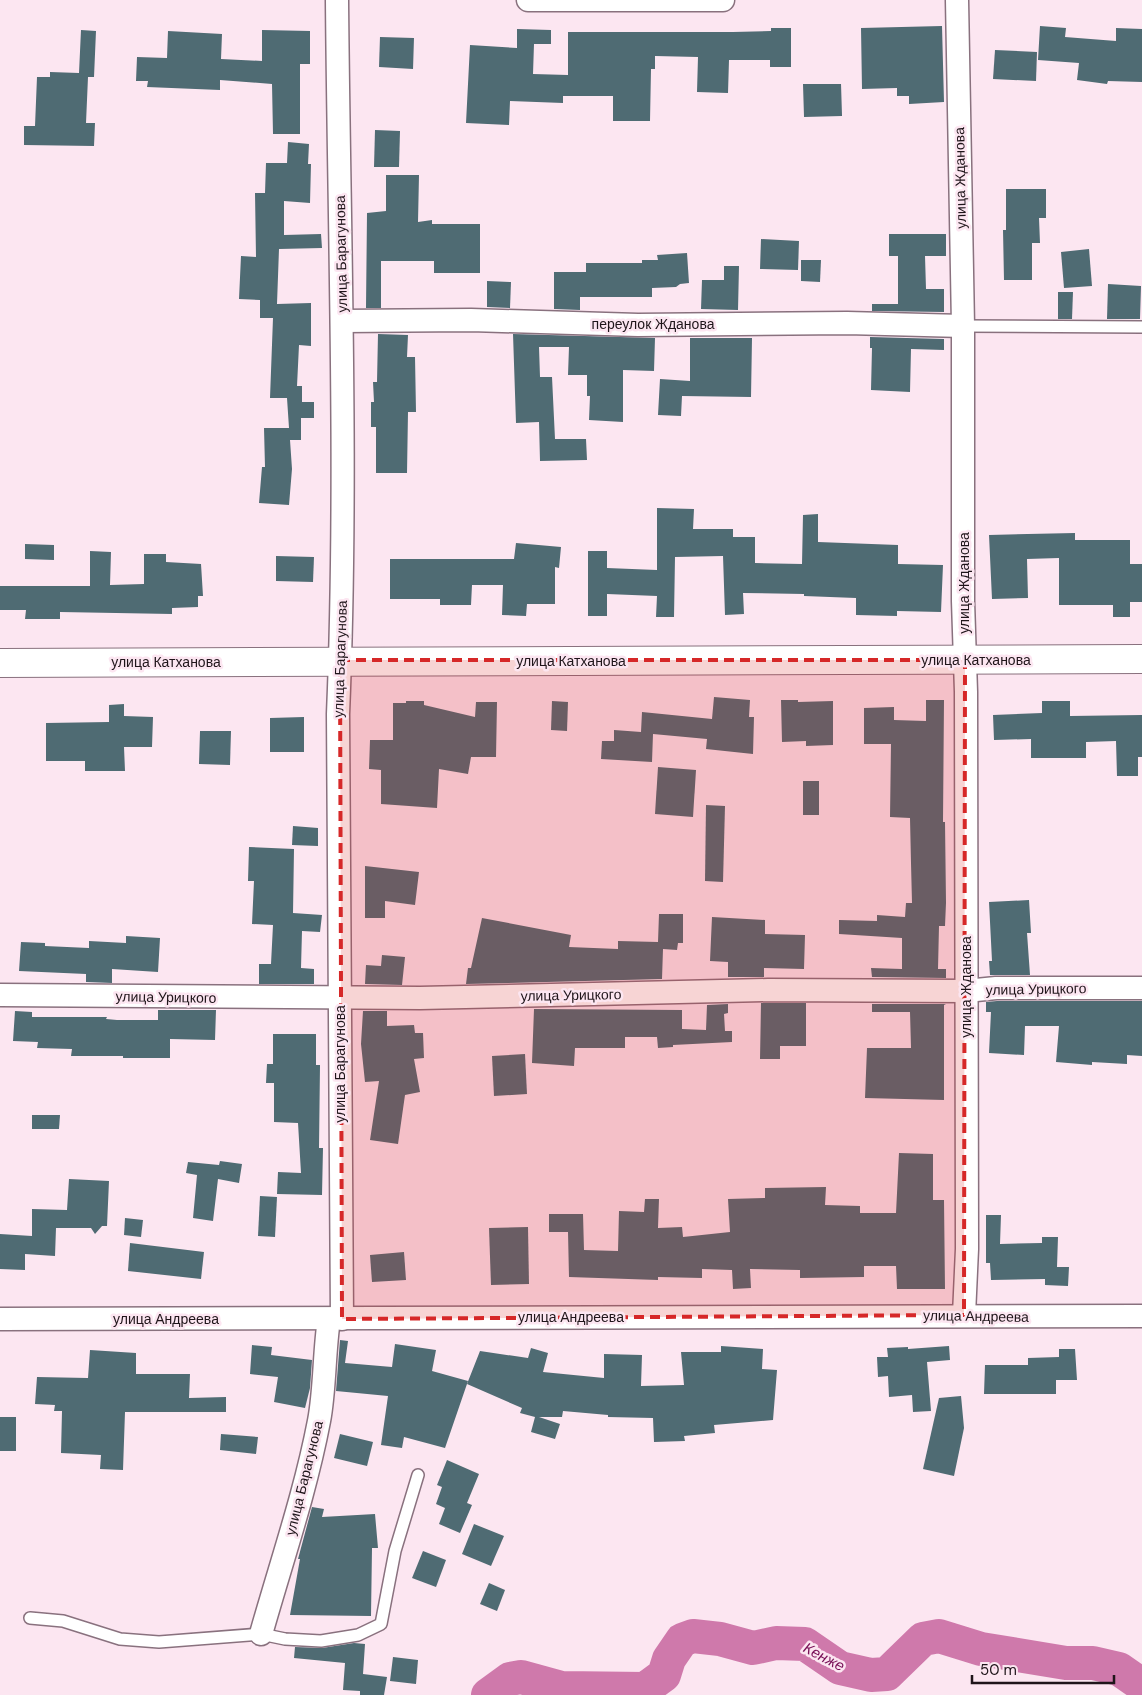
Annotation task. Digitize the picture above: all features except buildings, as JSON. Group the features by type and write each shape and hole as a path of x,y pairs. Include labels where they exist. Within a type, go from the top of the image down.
{"street":[{"name":"улица Барагунова","path":"260,1634 290,1540 313,1449 320,1418 324,1354 336,1319 340,996 338,714 342,628 344,404 337,0"},
{"path":"528,0 723,0"},
{"name":"улица Жданова","path":"956,0 963,326 967,1249 964,1315"},
{"name":"переулок Жданова","path":"342,321 471,320 638,325 846,323 963,326"},
{"name":"улица Катханова","path":"0,663 340,660 1142,659"},
{"name":"улица Урицкого","path":"0,995 226,998 450,997 768,990 966,991 996,988 1142,988"},
{"name":"улица Андреева","path":"0,1320 964,1315 1142,1316"}],"lane":[{"path":"963,326 1142,327"},
{"path":"30,1618 63,1621 120,1639 159,1642 260,1634 284,1639 321,1641 358,1635 381,1624 395,1550 418,1475"}],"highlighted area":[{"path":"340,660 965,660 964,1315 342,1319"}],"waterway":[{"name":"Кенже","path":"488,1695 510,1679 521,1677 561,1688 645,1689 664,1675 669,1659 682,1640 693,1636 720,1639 753,1648 776,1643 805,1644 840,1668 871,1675 887,1674 923,1639 939,1636 981,1649 1066,1663 1093,1663 1119,1669 1142,1685"}]}
